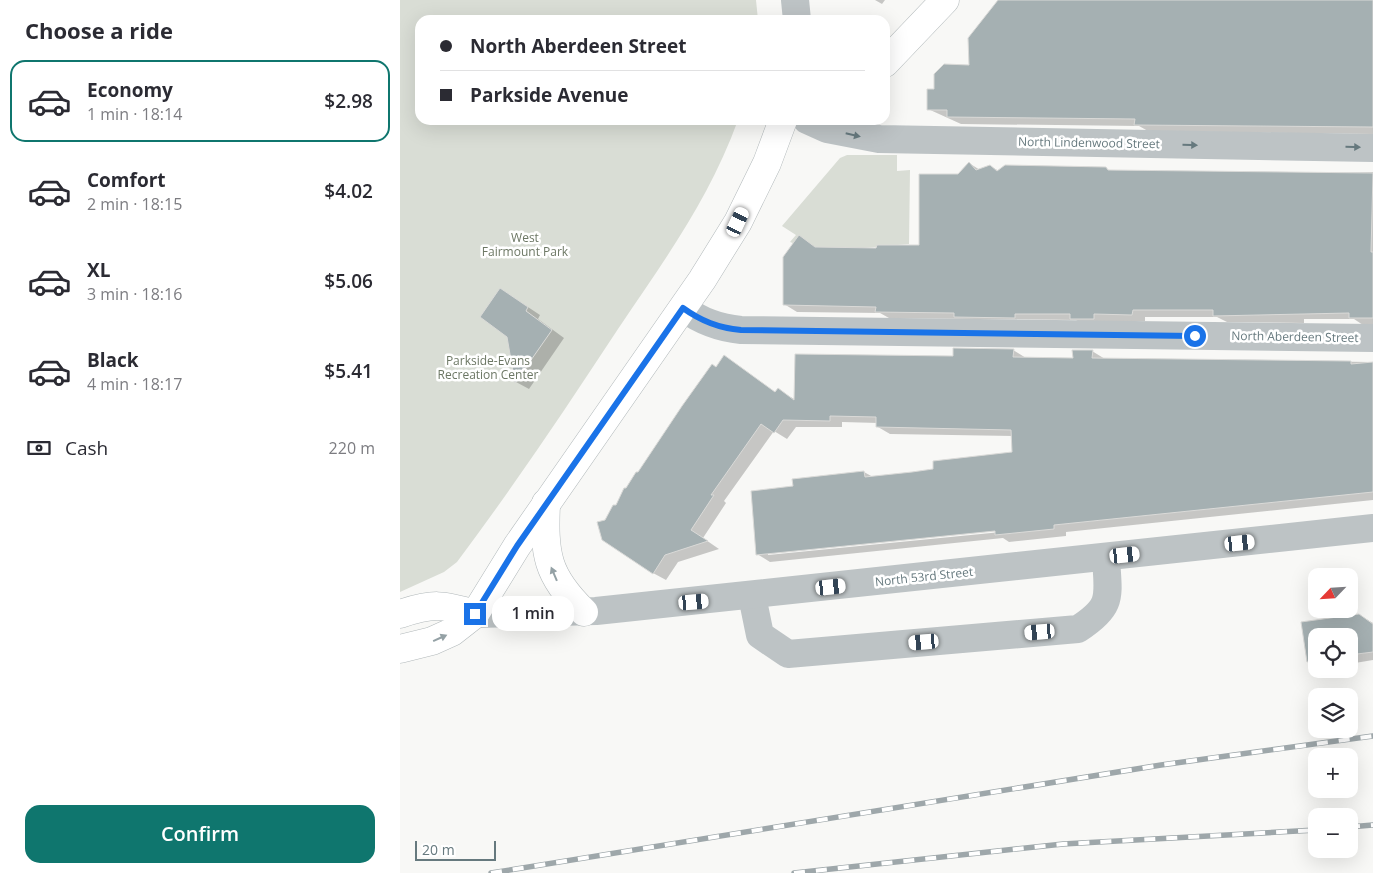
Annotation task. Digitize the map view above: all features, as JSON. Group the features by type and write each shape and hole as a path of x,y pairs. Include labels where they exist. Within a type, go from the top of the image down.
{"main road":[{"path":"890,58 945,0"},
{"path":"400,649 432,642 452,632 475,614 546,503 683,308 738,222 767,163 781,125"},
{"path":"546,503 547,549 553,572 559,585 584,612"},
{"path":"400,614 425,606 447,605 475,614"}],"street":[{"path":"795,0 796,15"},
{"name":"North Lindenwood Street","path":"818,125 826,129 879,139 1373,148"},
{"name":"North Aberdeen Street","path":"683,308 699,320 741,330 1373,338"},
{"name":"North 53rd Street","path":"475,614 584,612 752,596 1373,528"},
{"path":"752,596 760,635 788,654 1078,629 1098,616 1105,606 1108,590 1106,558"}],"green space":[{"name":"West Fairmount Park","path":"400,0 756,0 758,15 415,15 415,125 736,125 714,177 685,228 499,505 457,562 444,572 400,592"},
{"path":"847,155 897,155 897,171 910,170 909,244 818,252 790,242 796,235 782,226 840,158"}],"building":[{"path":"998,0 1373,0 1373,127 1134,125 1135,119 947,117 947,110 927,110 927,89 934,89 934,74 944,64 969,65 968,38"},
{"path":"969,162 976,170 990,165 997,171 1005,165 1106,167 1108,170 1373,173 1371,252 1373,252 1373,318 1349,318 1349,313 1213,316 1213,310 1133,310 1132,315 1094,314 1094,319 1070,319 1070,314 1015,314 1015,318 954,317 954,313 875,312 876,307 783,305 783,257 799,235 815,247 876,248 877,245 919,245 919,174 958,174"},
{"path":"500,288 528,307 526,311 552,330 515,383 507,337 480,317"},
{"path":"953,348 1014,349 1013,357 1073,358 1072,350 1093,350 1092,358 1351,361 1351,364 1373,362 1373,492 1054,525 1054,529 995,535 995,531 756,555 751,491 793,486 792,479 864,471 865,477 912,472 933,469 933,461 1012,452 1011,430 876,427 876,417 830,416 830,421 783,420 774,433 761,424 711,495 714,495 691,530 708,541 665,555 653,574 602,540 597,522 605,520 613,505 616,505 624,488 626,488 636,472 638,472 712,364 716,367 724,355 775,392 778,388 794,400 795,354 953,356"},
{"path":"1358,614 1373,624 1373,652 1358,654 1358,628 1308,628 1307,662 1301,622 1330,618 1358,618"}],"railway":[{"path":"491,873 1161,765 1373,736"},
{"path":"1358,826 1373,825"},
{"path":"794,873 1063,844 1308,830"}],"route":[{"path":"475,614 517,546 557,487 683,308 699,320 729,329 741,330 1195,336"}],"park label":[{"name":"Parkside-Evans Recreation Center","path":"488,368"}]}
